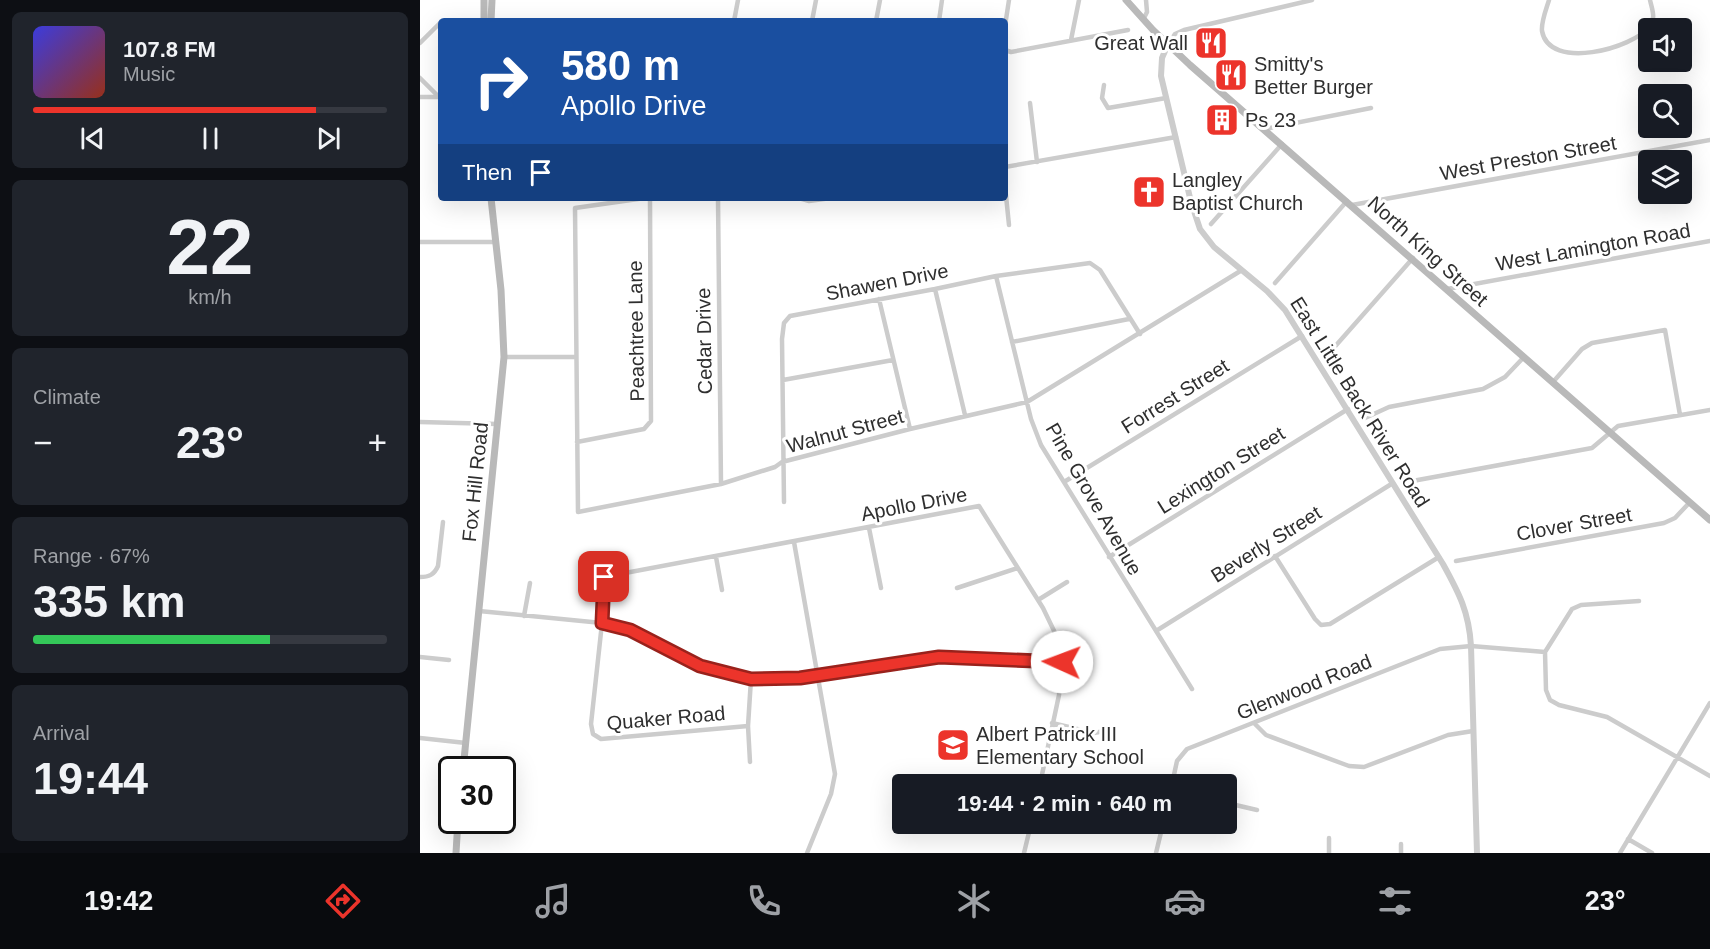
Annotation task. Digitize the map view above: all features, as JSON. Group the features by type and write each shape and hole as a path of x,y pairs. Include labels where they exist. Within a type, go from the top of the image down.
{"main road":[{"path":"484,0 484,18"},
{"path":"491,18 492,0"},
{"name":"North King Street","path":"1125,1 1168,45 1710,520"},
{"name":"Fox Hill Road","path":"464,756 504,357 502,302 490,201"},
{"path":"456,853 457,834"}],"street":[{"path":"735,18 738,0"},
{"path":"813,18 816,0"},
{"path":"877,18 880,0"},
{"path":"939,18 942,0"},
{"path":"1006,18 1009,0"},
{"path":"1071,40 1079,0"},
{"path":"1143,20 1148,12 1146,0"},
{"path":"1275,0 1276,7"},
{"path":"1168,45 1173,36 1179,32 1312,0"},
{"path":"1549,0 1542,33 1551,47 1564,53 1604,50 1629,41 1645,32 1654,16 1650,0"},
{"path":"420,43 438,25"},
{"path":"1008,51 1128,30"},
{"name":"East Little Back River Road","path":"1168,45 1162,58 1160,71 1191,202 1200,229 1214,247 1276,300 1302,336 1439,557 1463,601 1470,628 1477,853"},
{"path":"420,78 438,95"},
{"path":"1104,85 1102,98 1105,106 1111,109 1166,98"},
{"path":"420,97 438,97"},
{"path":"1029,103 1037,162"},
{"path":"1265,129 1371,108"},
{"path":"1008,167 1176,137"},
{"name":"West Preston Street","path":"1349,203 1710,140"},
{"path":"1211,224 1282,144"},
{"path":"504,357 575,357 576,208 624,201"},
{"name":"Peachtree Lane","path":"577,442 644,429 651,421 650,201"},
{"name":"Cedar Drive","path":"718,201 721,484"},
{"path":"1007,201 1009,225"},
{"path":"1275,283 1349,203"},
{"name":"West Lamington Road","path":"1447,288 1710,241"},
{"path":"420,242 495,242"},
{"path":"1331,351 1413,258"},
{"name":"Shawen Drive","path":"784,502 782,339 786,319 799,314 996,276 1090,262 1100,270 1140,334"},
{"name":"Walnut Street","path":"575,357 578,512 721,484 776,467 782,462 1028,402 1242,270"},
{"name":"Pine Grove Avenue","path":"996,276 1038,439 1192,689"},
{"path":"936,289 965,416"},
{"path":"879,299 910,429"},
{"path":"1012,342 1129,319"},
{"path":"1553,382 1582,350 1592,343 1665,330 1680,415"},
{"name":"Forrest Street","path":"1064,482 1302,336"},
{"path":"1365,418 1389,407 1483,389 1505,377 1524,357"},
{"path":"783,380 893,360"},
{"name":"Lexington Street","path":"1109,556 1348,409"},
{"path":"1407,482 1592,448 1618,426 1710,410"},
{"path":"420,422 497,424"},
{"name":"Beverly Street","path":"1156,631 1393,483"},
{"name":"Clover Street","path":"1456,561 1668,522 1690,502"},
{"name":"Apollo Drive","path":"602,623 604,577 979,506 1038,600 1056,635 1062,662 1060,686 1042,774"},
{"path":"420,577 428,577 435,573 438,566 443,522"},
{"path":"869,528 881,588"},
{"path":"794,542 835,774 831,794 807,853"},
{"path":"1275,556 1315,620 1321,625 1330,624 1439,557"},
{"path":"716,557 722,590"},
{"path":"957,588 1018,568"},
{"path":"1038,600 1067,582"},
{"path":"524,616 530,583"},
{"path":"1639,601 1581,605 1572,609 1545,652 1546,690 1550,700 1559,705 1607,717 1710,776"},
{"path":"479,610 602,623 630,630 700,666 751,679 800,678 939,657 1062,662"},
{"name":"Quaker Road","path":"602,623 591,724 596,737 601,739 748,726"},
{"name":"Glenwood Road","path":"1174,774 1177,761 1187,749 1440,649 1471,646 1545,652"},
{"path":"420,657 449,660"},
{"path":"750,762 748,726 751,679"},
{"path":"1620,853 1710,703"},
{"path":"1052,723 1094,733 1108,730"},
{"path":"1254,723 1266,735 1349,766 1364,767 1448,735 1473,731"},
{"path":"420,738 466,742"},
{"path":"1237,805 1257,810"},
{"path":"1024,853 1029,834"},
{"path":"1156,853 1160,834"},
{"path":"1329,838 1329,853"},
{"path":"1629,839 1652,853"},
{"path":"1401,844 1401,853"}],"place":[{"name":"Great Wall","path":"1211,43"},
{"name":"Smitty's Better Burger","path":"1231,75"},
{"name":"Ps 23","path":"1222,120"},
{"name":"Langley Baptist Church","path":"1149,192"},
{"name":"Albert Patrick III Elementary School","path":"953,745"}],"route":[{"path":"604,577 602,623 630,630 700,666 751,679 800,678 939,657 1062,662"}]}
